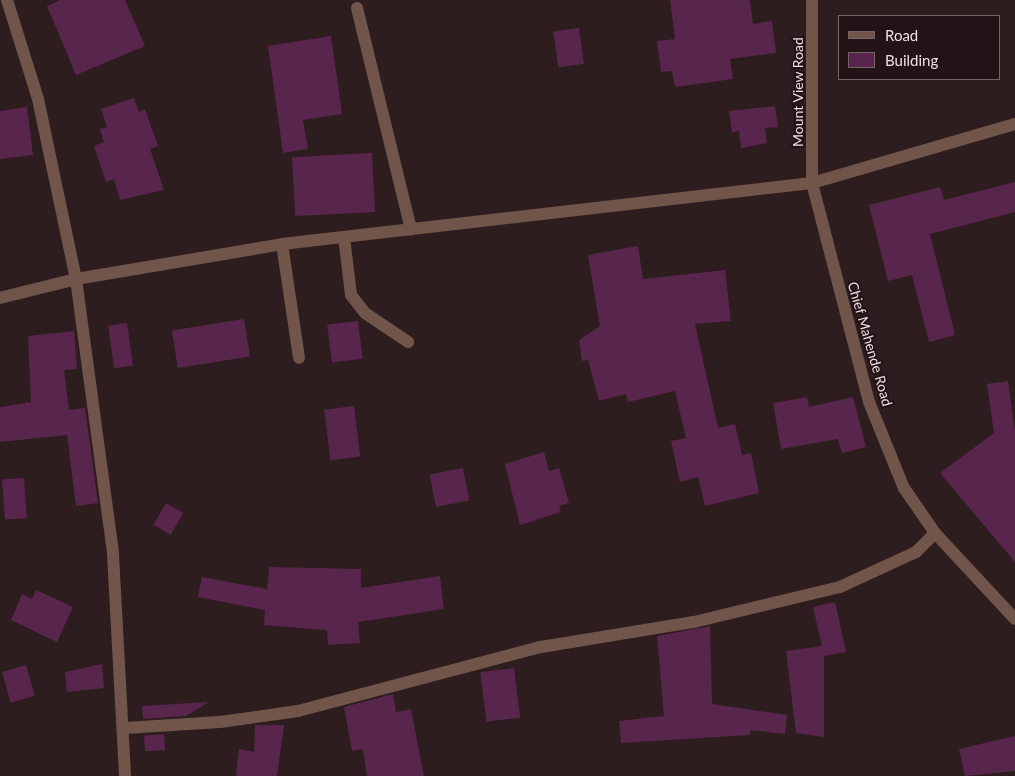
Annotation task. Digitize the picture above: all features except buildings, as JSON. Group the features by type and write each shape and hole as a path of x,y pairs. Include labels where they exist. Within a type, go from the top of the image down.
{"street":[{"path":"8,0 38,99 76,279 113,554 125,728 125,776"},
{"name":"Mount View Road","path":"812,0 812,183"},
{"path":"357,8 411,229"},
{"path":"0,298 76,279 282,244 812,183 1015,124"},
{"name":"Chief Mahende Road","path":"812,183 869,402 904,488 935,533 1015,619"},
{"path":"344,237 352,295 365,313 408,342"},
{"path":"282,244 299,358"},
{"path":"125,728 298,711 523,651 694,622 840,587 916,552 935,533"}]}
